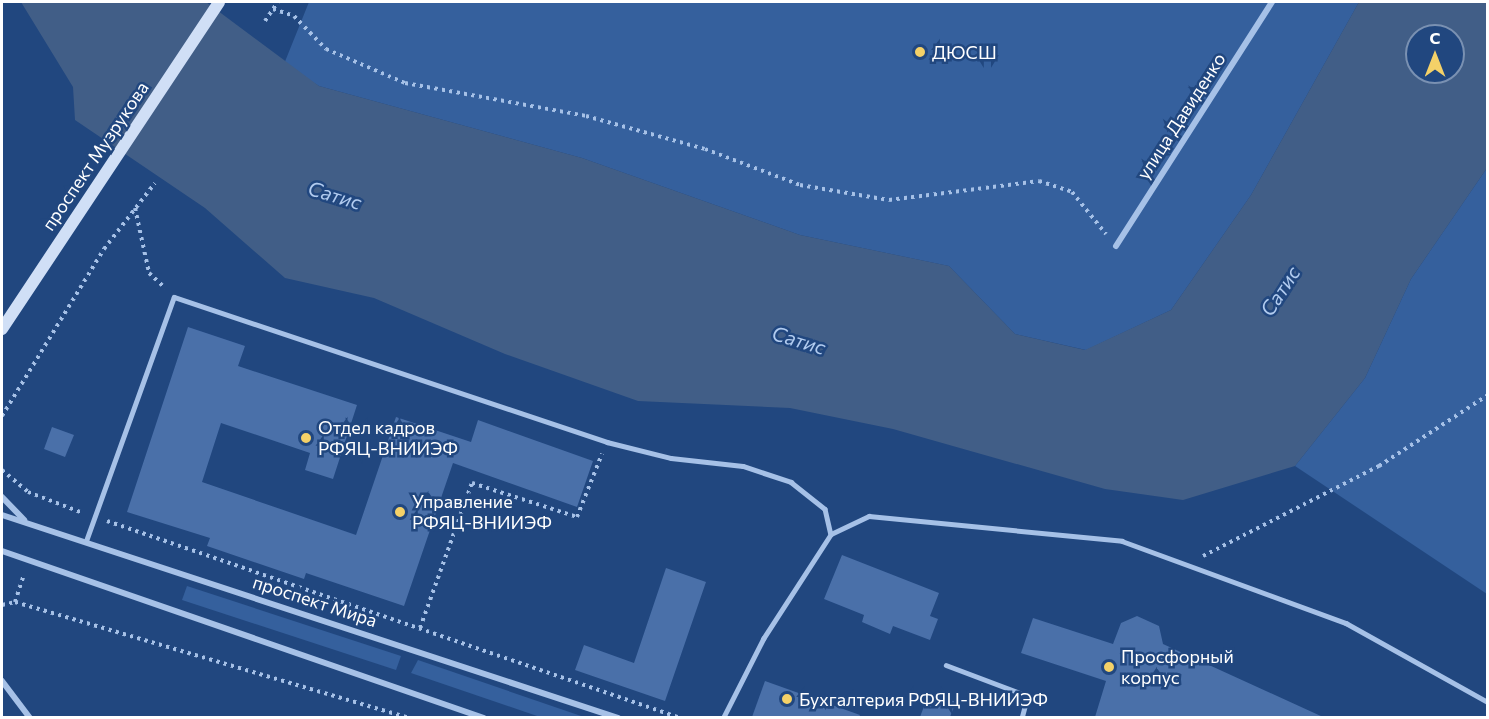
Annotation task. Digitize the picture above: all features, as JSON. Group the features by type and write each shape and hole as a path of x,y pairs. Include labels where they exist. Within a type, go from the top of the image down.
{"main road":[{"name":"проспект Музрукова","path":"2,329 219,2"}],"street":[{"name":"улица Давиденко","path":"1116,246 1272,2"},
{"path":"2,497 27,522"},
{"name":"проспект Мира","path":"2,515 618,717"},
{"path":"2,551 484,717"},
{"path":"2,681 30,717"}],"lane":[{"path":"86,541 174,297 607,442 671,458 743,466 791,482 825,509 831,534"},
{"path":"723,717 763,639 831,534 869,516 1122,541 1189,563 1346,623 1488,702"},
{"path":"946,665 1028,696 1022,717"}],"path":[{"path":"265,21 278,2"},
{"path":"273,9 294,16 326,49 384,76 527,109 586,116 705,149 800,185 889,200 1039,181 1072,192 1116,246"},
{"path":"2,416 134,207 155,183"},
{"path":"134,207 149,273 174,297"},
{"path":"1189,563 1379,466 1488,395"},
{"path":"420,628 472,483 577,517 607,442"},
{"path":"2,470 28,492 94,517 680,717"},
{"path":"2,604 15,602 409,717"}],"shaded area":[{"path":"309,2 1359,2 1251,195 1171,310 1086,350 1015,334 949,266 800,235 582,158 319,86 284,64"},
{"path":"1487,168 1487,594 1295,466 1365,378 1411,279"},
{"path":"187,586 401,656 396,670 182,600"},
{"path":"418,660 584,717 540,717 411,673"}],"water":[{"name":"Сатис","path":"21,2 206,2 319,86 582,158 800,235 949,266 1015,334 1085,350 1171,310 1251,195 1359,2 1487,2 1487,168 1411,279 1365,378 1295,466 1183,500 1105,489 893,429 790,408 638,401 505,354 374,298 285,278 205,208 75,120 73,87"}],"building":[{"path":"188,327 245,346 238,366 357,405 333,479 305,470 310,453 221,423 202,482 356,535 396,417 471,442 478,420 593,461 577,507 453,463 404,606 306,573 304,579 207,546 210,538 127,512"},
{"path":"52,427 74,435 65,457 44,449"},
{"path":"842,555 939,593 930,616 938,619 930,640 893,626 890,634 862,622 864,615 824,599"},
{"path":"666,568 706,582 665,701 575,670 584,645 634,663"},
{"path":"1137,616 1159,626 1163,644 1323,717 1095,717 1106,681 1021,653 1033,618 1113,644 1121,623"},
{"name":"Бухгалтерия РФЯЦ-ВНИИЭФ","path":"765,681 860,715 859,717 752,717"},
{"name":"Бухгалтерия РФЯЦ-ВНИИЭФ","path":"929,693 956,702 950,717 920,717"}],"place":[{"name":"ДЮСШ","path":"920,52"},
{"name":"Отдел кадров РФЯЦ-ВНИИЭФ","path":"306,438"},
{"name":"Управление РФЯЦ-ВНИИЭФ","path":"400,512"},
{"name":"Просфорный корпус","path":"1109,667"},
{"name":"Бухгалтерия РФЯЦ-ВНИИЭФ","path":"787,699"}]}
